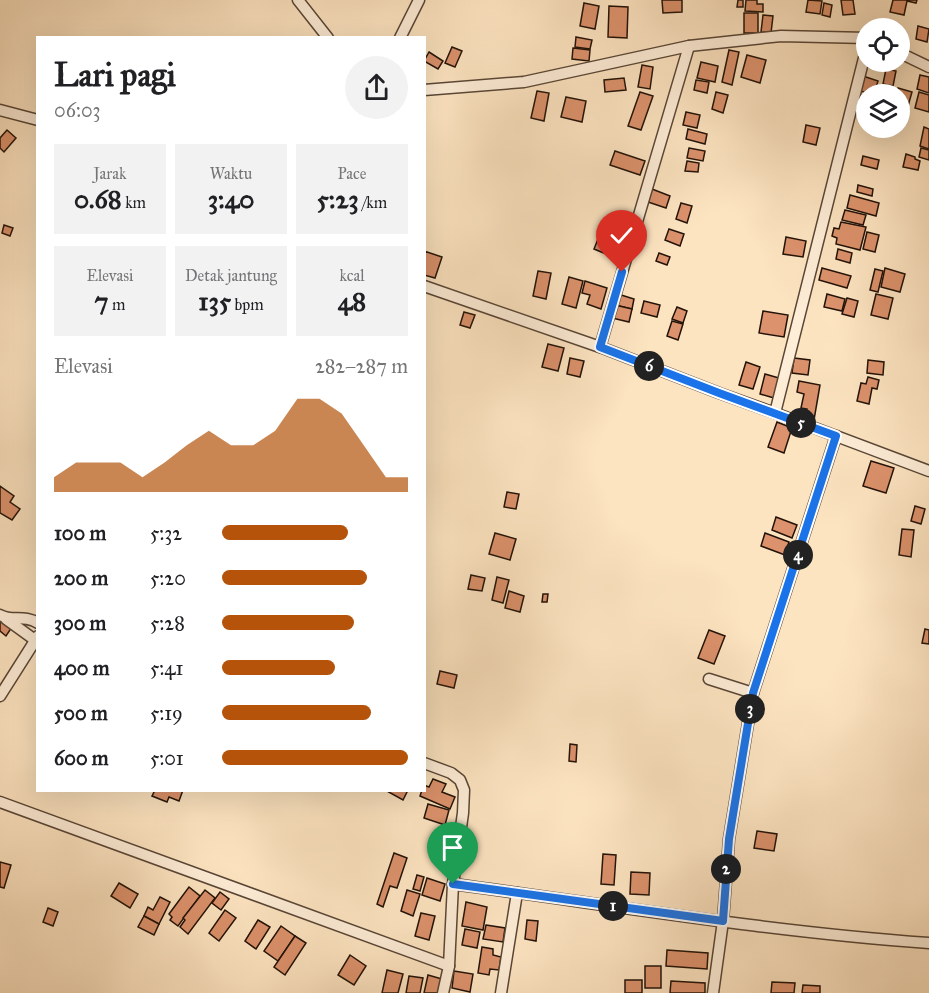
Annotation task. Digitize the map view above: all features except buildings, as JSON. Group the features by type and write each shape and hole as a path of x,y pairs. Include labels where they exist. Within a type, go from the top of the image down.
{"street":[{"path":"298,0 326,36"},
{"path":"401,36 419,0"},
{"path":"426,90 524,82 689,46 781,36 856,38"},
{"path":"600,347 689,46"},
{"path":"910,58 929,67"},
{"path":"775,413 860,72"},
{"path":"0,110 36,119"},
{"path":"426,287 600,347 929,471"},
{"path":"713,993 723,921 729,839 753,693 836,436"},
{"path":"3,617 26,618 36,622"},
{"path":"0,694 36,638 3,617"},
{"path":"709,679 753,693"},
{"path":"426,764 451,773 460,780 464,790 453,884 448,966 443,993"},
{"path":"0,802 448,966"},
{"path":"453,884 866,939 929,943"},
{"path":"501,993 517,893"}],"route":[{"path":"453,884 723,921 729,839 753,693 836,436 600,347 622,272"}]}
